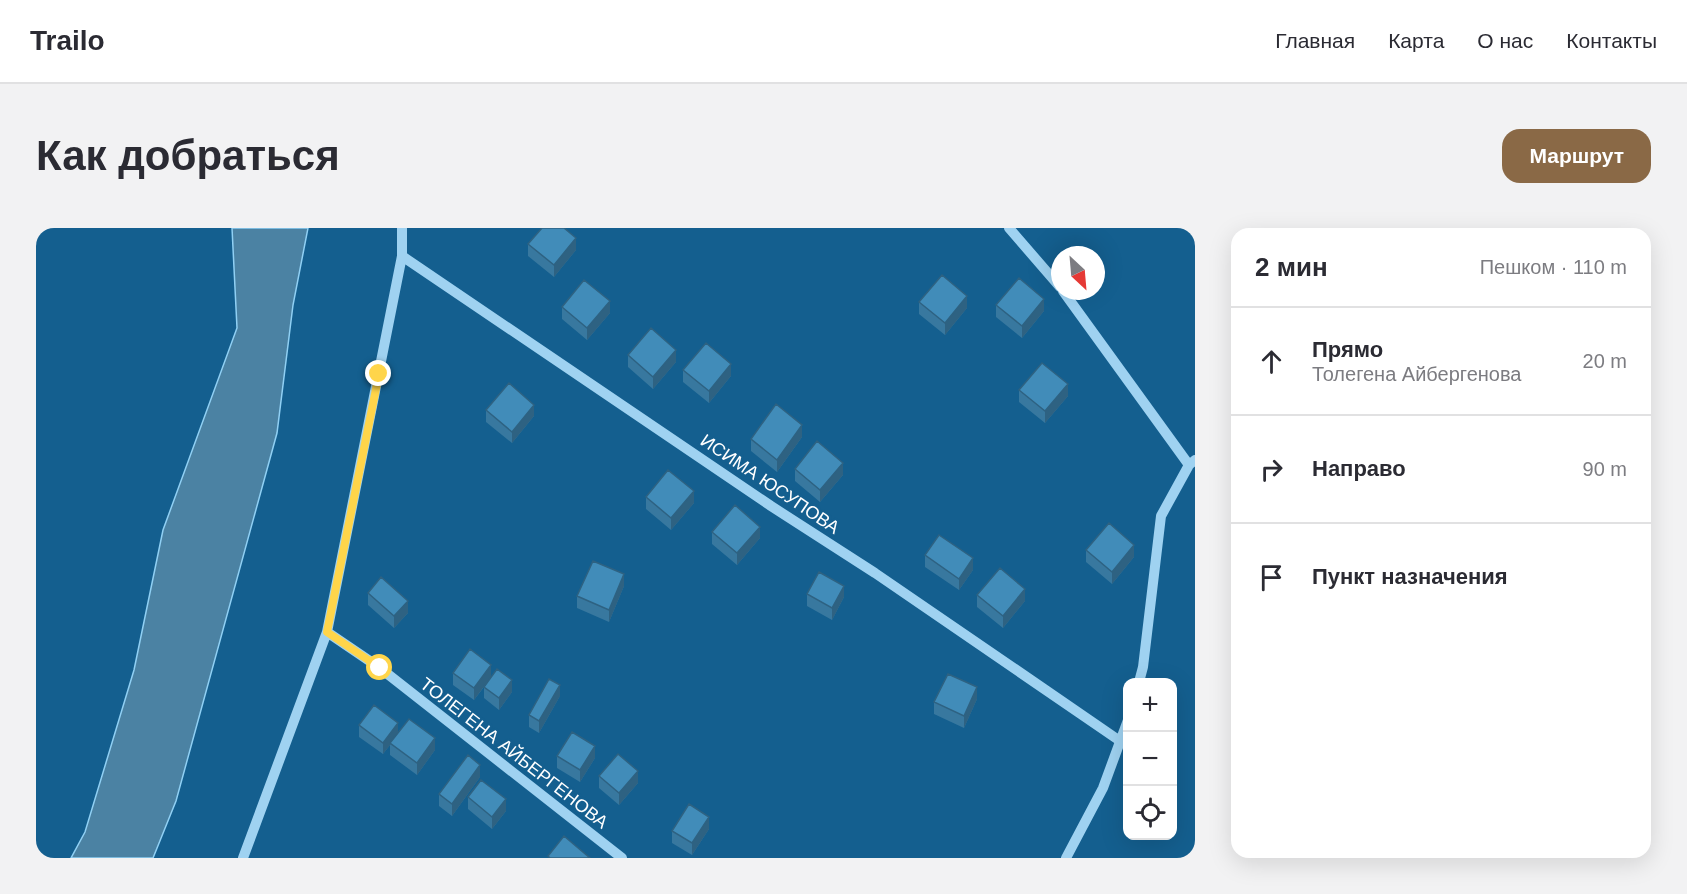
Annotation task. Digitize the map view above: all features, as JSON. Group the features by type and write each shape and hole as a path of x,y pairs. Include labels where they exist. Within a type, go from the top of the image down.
{"street":[{"path":"243,858 327,632 402,256 402,228"},
{"path":"1010,228 1051,276"},
{"name":"ИСИМА ЮСУПОВА","path":"402,256 1120,741"},
{"path":"1070,300 1192,463 1161,516 1140,678"},
{"name":"ТОЛЕГЕНА АЙБЕРГЕНОВА","path":"327,632 380,668 622,858"},
{"path":"1066,858 1103,788 1123,732"}],"water":[{"path":"232,228 308,228 293,305 277,433 176,801 153,858 71,858 85,832 134,670 163,530 237,328"}],"building":[{"path":"542,228 564,228 576,238 554,265 528,244"},
{"path":"942,275 967,296 945,323 919,302"},
{"path":"1019,278 1044,299 1022,326 996,305"},
{"path":"584,280 610,301 587,328 562,307"},
{"path":"651,328 676,350 653,377 628,355"},
{"path":"706,343 731,364 709,391 683,370"},
{"path":"1042,363 1068,384 1045,411 1019,390"},
{"path":"509,383 534,405 512,432 486,410"},
{"path":"776,404 802,425 777,460 751,439"},
{"path":"817,441 843,463 820,490 795,469"},
{"path":"668,470 694,491 671,518 646,497"},
{"path":"735,505 760,527 737,553 712,532"},
{"path":"1109,523 1134,545 1112,572 1086,550"},
{"path":"939,535 973,558 959,579 925,555"},
{"path":"593,561 624,574 609,610 577,596"},
{"path":"1000,568 1025,589 1003,616 977,595"},
{"path":"819,572 844,586 832,608 807,594"},
{"path":"381,577 408,601 394,616 368,593"},
{"path":"470,649 491,665 474,688 453,673"},
{"path":"497,669 512,680 499,698 484,687"},
{"path":"948,674 977,687 964,716 934,702"},
{"path":"549,679 560,685 539,721 529,715"},
{"path":"374,705 398,723 383,743 359,725"},
{"path":"409,719 435,738 417,763 390,743"},
{"path":"572,732 595,746 580,770 557,756"},
{"path":"618,754 638,771 619,793 599,776"},
{"path":"468,755 480,765 452,804 439,794"},
{"path":"481,780 506,799 492,817 468,797"},
{"path":"689,804 709,817 692,843 672,831"},
{"path":"564,836 590,858 550,858 548,856"}],"route":[{"path":"379,374 327,632 380,668"}]}
